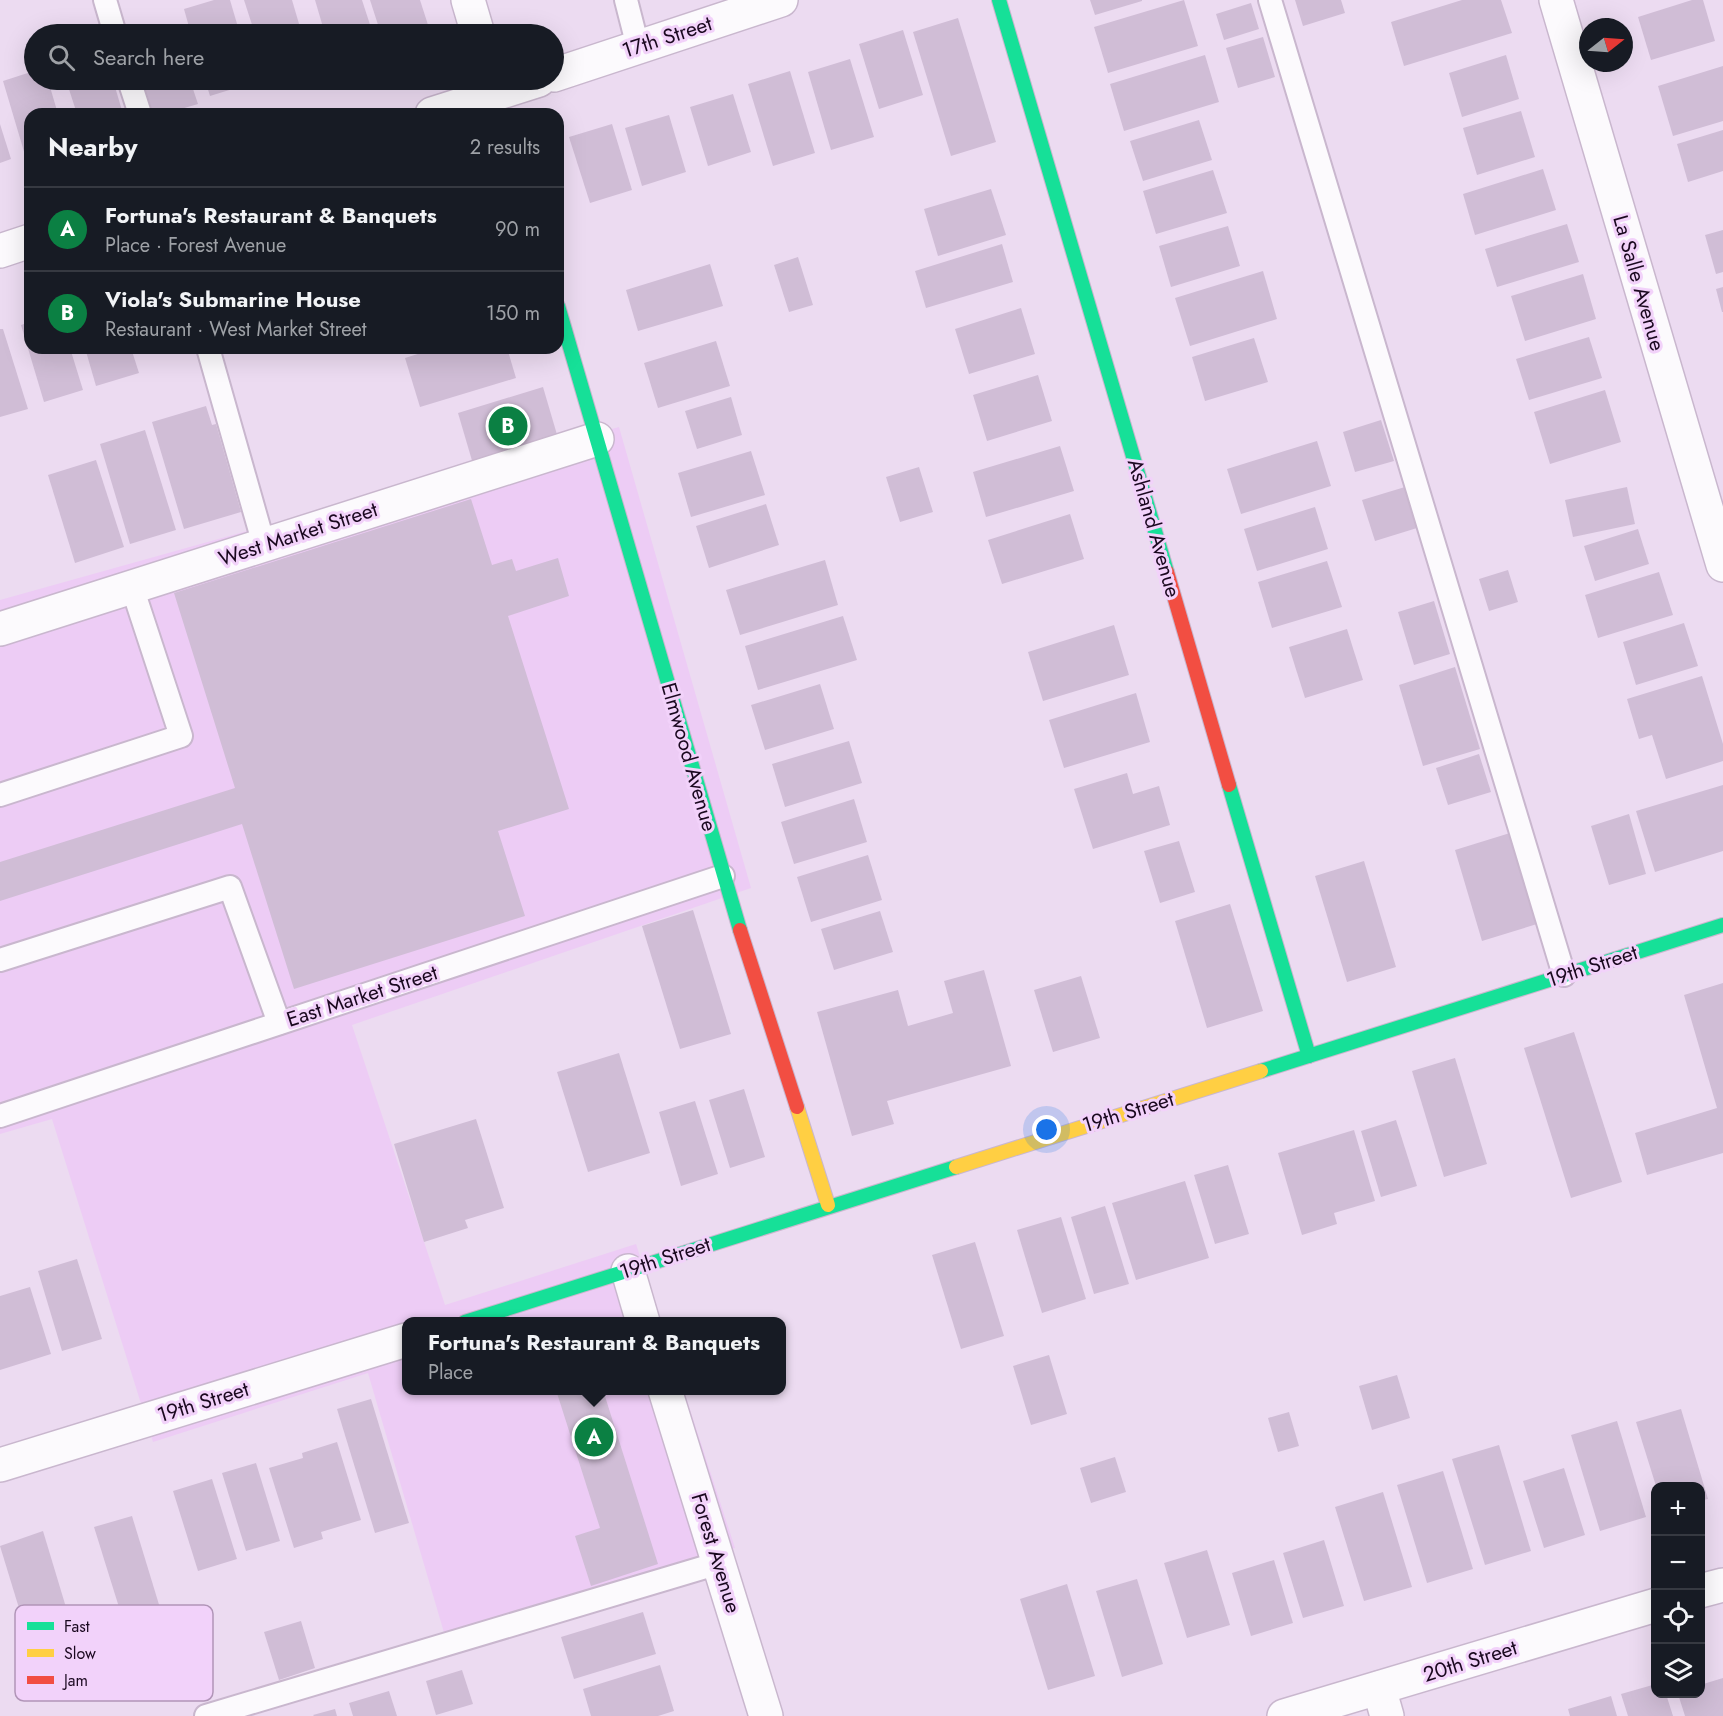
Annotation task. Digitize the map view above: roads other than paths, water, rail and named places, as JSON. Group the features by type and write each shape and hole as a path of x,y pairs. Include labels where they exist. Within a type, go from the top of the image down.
{"street":[{"path":"468,0 475,24"},
{"name":"17th Street","path":"564,72 781,0"},
{"name":"Ashland Avenue","path":"999,0 1310,1056"},
{"name":"La Salle Avenue","path":"1556,0 1723,566"},
{"path":"454,108 513,90"},
{"path":"0,251 24,243"},
{"name":"Elmwood Avenue","path":"564,326 723,876 828,1205"},
{"name":"West Market Street","path":"0,629 597,439"},
{"name":"19th Street","path":"481,1317 828,1205 1723,925"},
{"path":"627,1271 641,1317"},
{"name":"19th Street","path":"0,1465 402,1341"},
{"name":"Forest Avenue","path":"667,1395 766,1716"},
{"path":"1705,1590 1723,1585"},
{"name":"20th Street","path":"1284,1716 1383,1702 1651,1607"}],"lane":[{"path":"105,0 113,24"},
{"path":"626,0 638,47"},
{"path":"1270,0 1564,975"},
{"path":"132,90 138,108"},
{"path":"210,354 264,545"},
{"path":"0,795 181,736 132,587"},
{"name":"East Market Street","path":"0,1116 723,876"},
{"path":"0,960 230,886 279,1023"},
{"path":"206,1716 719,1563"}],"place":[{"name":"Viola's Submarine House","path":"508,426"},
{"name":"Fortuna's Restaurant & Banquets","path":"594,1437"}]}
